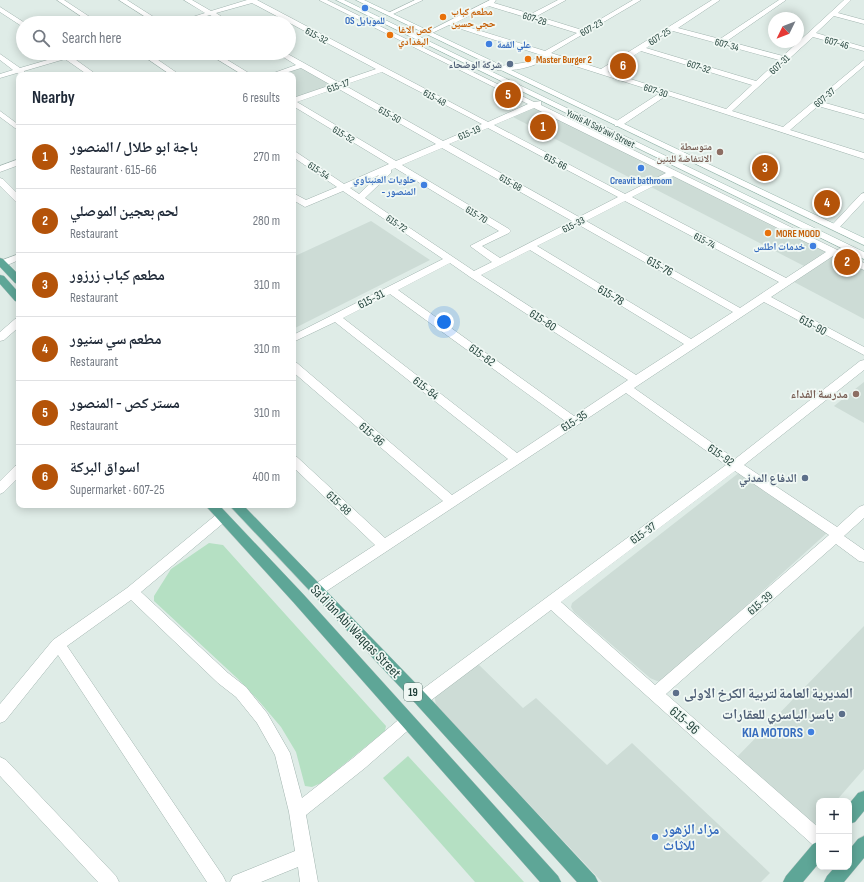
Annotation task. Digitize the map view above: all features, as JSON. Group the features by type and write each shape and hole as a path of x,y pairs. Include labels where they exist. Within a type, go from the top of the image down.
{"main road":[{"path":"1,262 16,278"},
{"path":"0,278 16,296"},
{"name":"Sa'd ibn Abi Waqqas Street","path":"214,508 299,599 552,882"},
{"name":"Sa'd ibn Abi Waqqas Street","path":"238,508 421,699 589,882"},
{"path":"852,813 864,799"},
{"path":"852,860 864,846"},
{"path":"792,882 816,854"},
{"path":"833,882 843,870"}],"street":[{"path":"60,0 85,16"},
{"path":"122,0 148,16"},
{"path":"187,0 215,16"},
{"path":"200,16 253,0"},
{"name":"615-32","path":"253,0 283,16"},
{"path":"322,0 864,267"},
{"name":"Yunis Al Sab'awi Street","path":"339,0 864,256"},
{"name":"Yunis Al Sab'awi Street","path":"358,0 864,242"},
{"path":"389,14 420,0"},
{"path":"428,33 494,0"},
{"path":"531,17 563,0"},
{"name":"607-23","path":"500,68 525,66 543,58 545,54 638,0"},
{"name":"607-25","path":"602,72 716,0"},
{"path":"721,42 783,0"},
{"name":"607-31","path":"726,112 848,0"},
{"name":"607-28","path":"487,3 582,32"},
{"path":"0,9 16,20"},
{"path":"833,14 864,22"},
{"name":"615-32","path":"296,23 382,69"},
{"name":"607-30","path":"449,23 864,156"},
{"name":"607-34","path":"671,28 784,60"},
{"name":"607-46","path":"811,34 864,49"},
{"name":"607-32","path":"640,48 758,84"},
{"path":"0,56 21,72"},
{"path":"24,72 52,60"},
{"path":"71,60 88,72"},
{"path":"153,60 171,72"},
{"path":"223,60 243,72"},
{"name":"615-50","path":"293,60 442,144"},
{"name":"607-37","path":"784,131 864,62"},
{"path":"281,72 302,65"},
{"path":"488,73 500,68"},
{"name":"615-17","path":"296,101 382,69"},
{"name":"615-48","path":"382,69 487,124"},
{"path":"0,76 16,74"},
{"path":"618,124 665,93"},
{"name":"615-19","path":"296,198 305,204 544,100"},
{"path":"817,103 864,117"},
{"name":"615-52","path":"296,104 395,164"},
{"path":"0,113 16,126"},
{"name":"615-66","path":"487,124 625,197"},
{"name":"615-68","path":"442,144 579,221"},
{"name":"615-54","path":"296,155 345,187"},
{"path":"0,169 16,163"},
{"name":"615-19","path":"360,198 395,164"},
{"name":"615-70","path":"395,164 506,231 475,246 499,262"},
{"name":"615-33","path":"474,275 672,173"},
{"path":"0,181 16,197"},
{"name":"615-72","path":"345,187 450,258"},
{"path":"835,228 864,196"},
{"name":"615-74","path":"625,197 786,282"},
{"name":"615-76","path":"579,221 740,312"},
{"name":"615-78","path":"530,246 691,344"},
{"name":"615-35","path":"316,590 832,252"},
{"path":"1,262 16,258"},
{"name":"615-80","path":"450,258 636,380"},
{"name":"615-31","path":"296,338 450,258"},
{"name":"615-82","path":"390,289 573,421"},
{"name":"615-90","path":"763,297 864,352"},
{"name":"615-84","path":"336,318 516,459"},
{"path":"0,338 16,324"},
{"name":"615-37","path":"421,699 736,465 864,364"},
{"name":"615-86","path":"296,369 451,502"},
{"name":"615-92","path":"625,387 837,536 864,557"},
{"name":"615-88","path":"296,463 384,546"},
{"path":"0,489 16,472"},
{"name":"615-39","path":"655,694 837,536 864,510"},
{"path":"0,716 58,644 132,592 222,517"},
{"path":"132,592 223,678 241,692 262,718 282,753 297,812 309,882"},
{"name":"615-96","path":"551,602 816,836"},
{"path":"58,644 217,882"},
{"path":"297,812 359,763 408,721"},
{"path":"0,765 110,882"},
{"path":"240,882 304,856"}],"shaded area":[{"path":"300,66 333,85 296,98 296,72 284,72"},
{"path":"534,107 667,173 644,185 511,116"},
{"path":"673,176 825,251 824,253 804,266 651,187"},
{"path":"371,221 430,260 296,327 296,256"},
{"path":"833,256 864,269 864,319 794,282"},
{"name":"مدرسة الفداء","path":"864,382 864,423 834,406"},
{"path":"740,472 828,532 664,680 657,681 650,678 574,612 571,607 572,603"},
{"path":"864,626 864,769 839,798 816,798 816,823 814,825 736,758"},
{"path":"475,661 523,708 536,698 607,765 632,743 770,873 761,882 602,882 436,705 434,694"}],"green space":[{"path":"209,543 223,545 386,726 385,731 321,783 312,787 305,786 296,752 281,727 238,679 154,601 154,596 171,569"},
{"path":"408,756 524,882 475,882 383,778"}],"place":[{"name":"OS للموبايل","path":"365,8"},
{"name":"مطعم كباب حجي حسين","path":"443,17"},
{"name":"كص الاغا البغدادي","path":"390,35"},
{"name":"علي القمة","path":"489,44"},
{"name":"Master Burger 2","path":"528,59"},
{"name":"شركة الوضحاء","path":"510,64"},
{"name":"اسواق البركة","path":"623,66"},
{"name":"مستر كص - المنصور","path":"508,95"},
{"name":"باجة ابو طلال / المنصور","path":"543,127"},
{"name":"متوسطة الانتفاضة للبنين","path":"720,152"},
{"name":"Creavit bathroom","path":"641,168"},
{"name":"مطعم كباب زرزور","path":"765,168"},
{"name":"حلويات العنبتاوي - المنصور","path":"424,185"},
{"name":"مطعم سي سنيور","path":"827,203"},
{"name":"MORE MOOD","path":"768,233"},
{"name":"خدمات اطلس","path":"813,246"},
{"name":"لحم بعجين الموصلي","path":"847,262"},
{"name":"مدرسة الفداء","path":"856,394"},
{"name":"الدفاع المدني","path":"805,478"},
{"name":"المديرية العامة لتربية الكرخ الاولى","path":"676,693"},
{"name":"ياسر الياسري للعقارات","path":"842,714"},
{"name":"KIA MOTORS","path":"811,732"},
{"name":"مزاد الزهور للاثاث","path":"655,837"}]}
